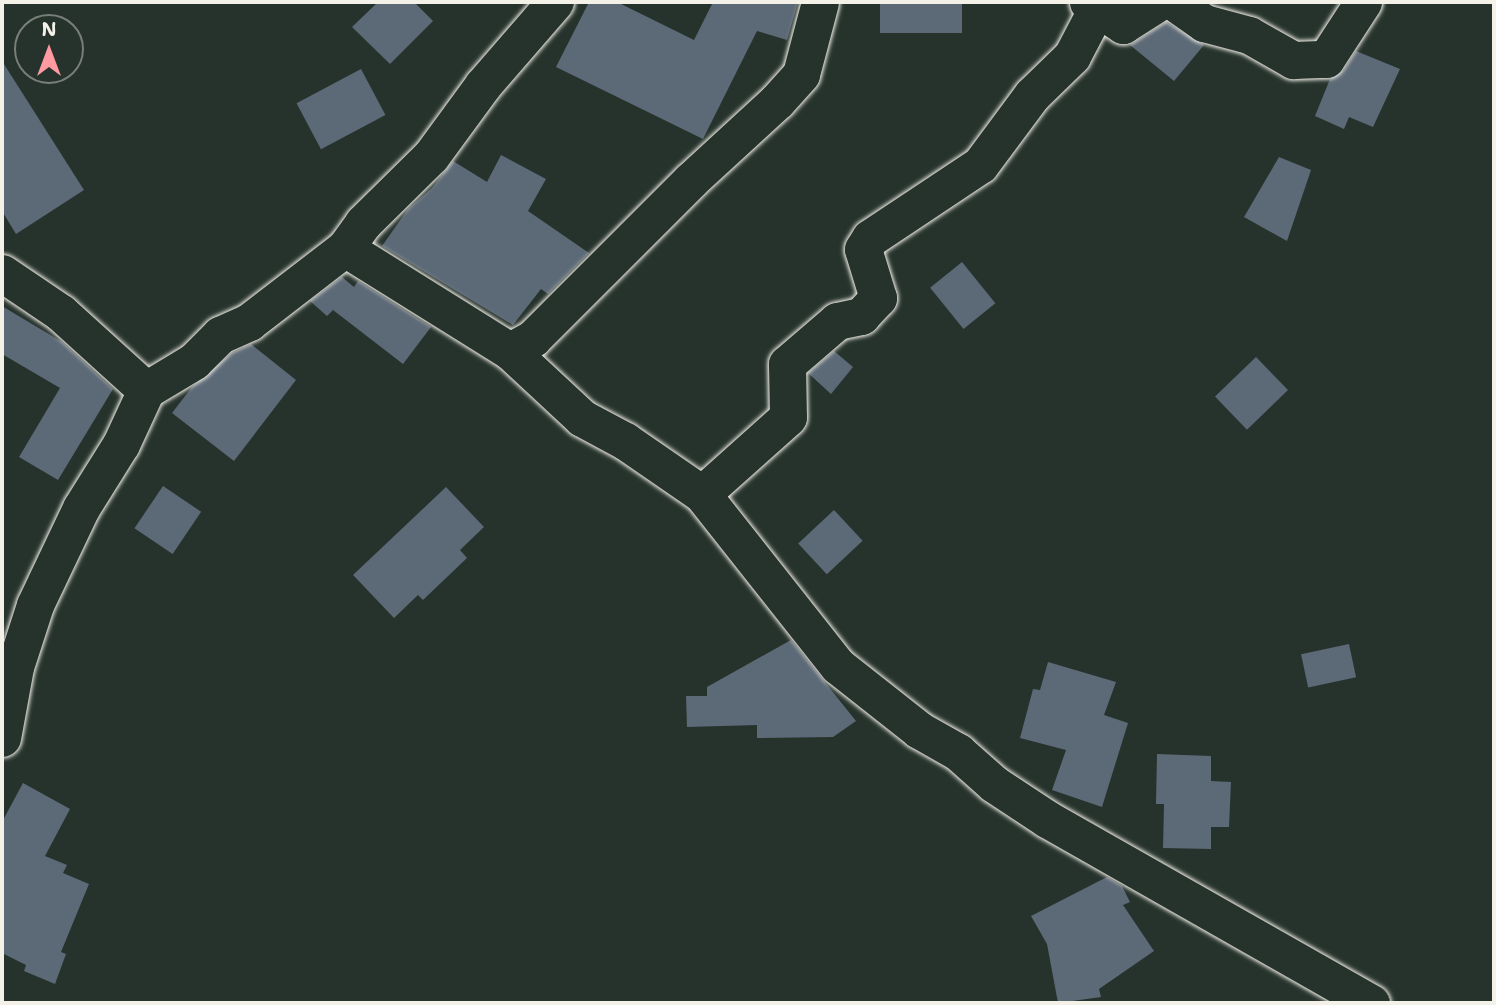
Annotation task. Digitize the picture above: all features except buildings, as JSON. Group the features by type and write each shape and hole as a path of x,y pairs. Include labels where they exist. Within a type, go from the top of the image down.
{"street":[{"path":"2,738 15,667 35,605 81,508 121,444 146,390 194,361 220,335 249,322 345,248 363,223 431,156 483,85 555,2"},
{"path":"510,351 533,338 691,180 778,102 801,74 820,2"},
{"path":"702,494 788,417 787,364 837,321 860,316 878,298 863,249 870,238 980,165 1032,95 1072,56 1092,6 1123,25 1159,2"},
{"path":"1174,2 1205,23 1249,35 1293,60 1326,59 1363,2"},
{"path":"345,248 510,351 582,418 625,441 702,494 790,609 860,686 1047,819 1370,1003"},
{"path":"2,273 61,313 146,390"}]}
